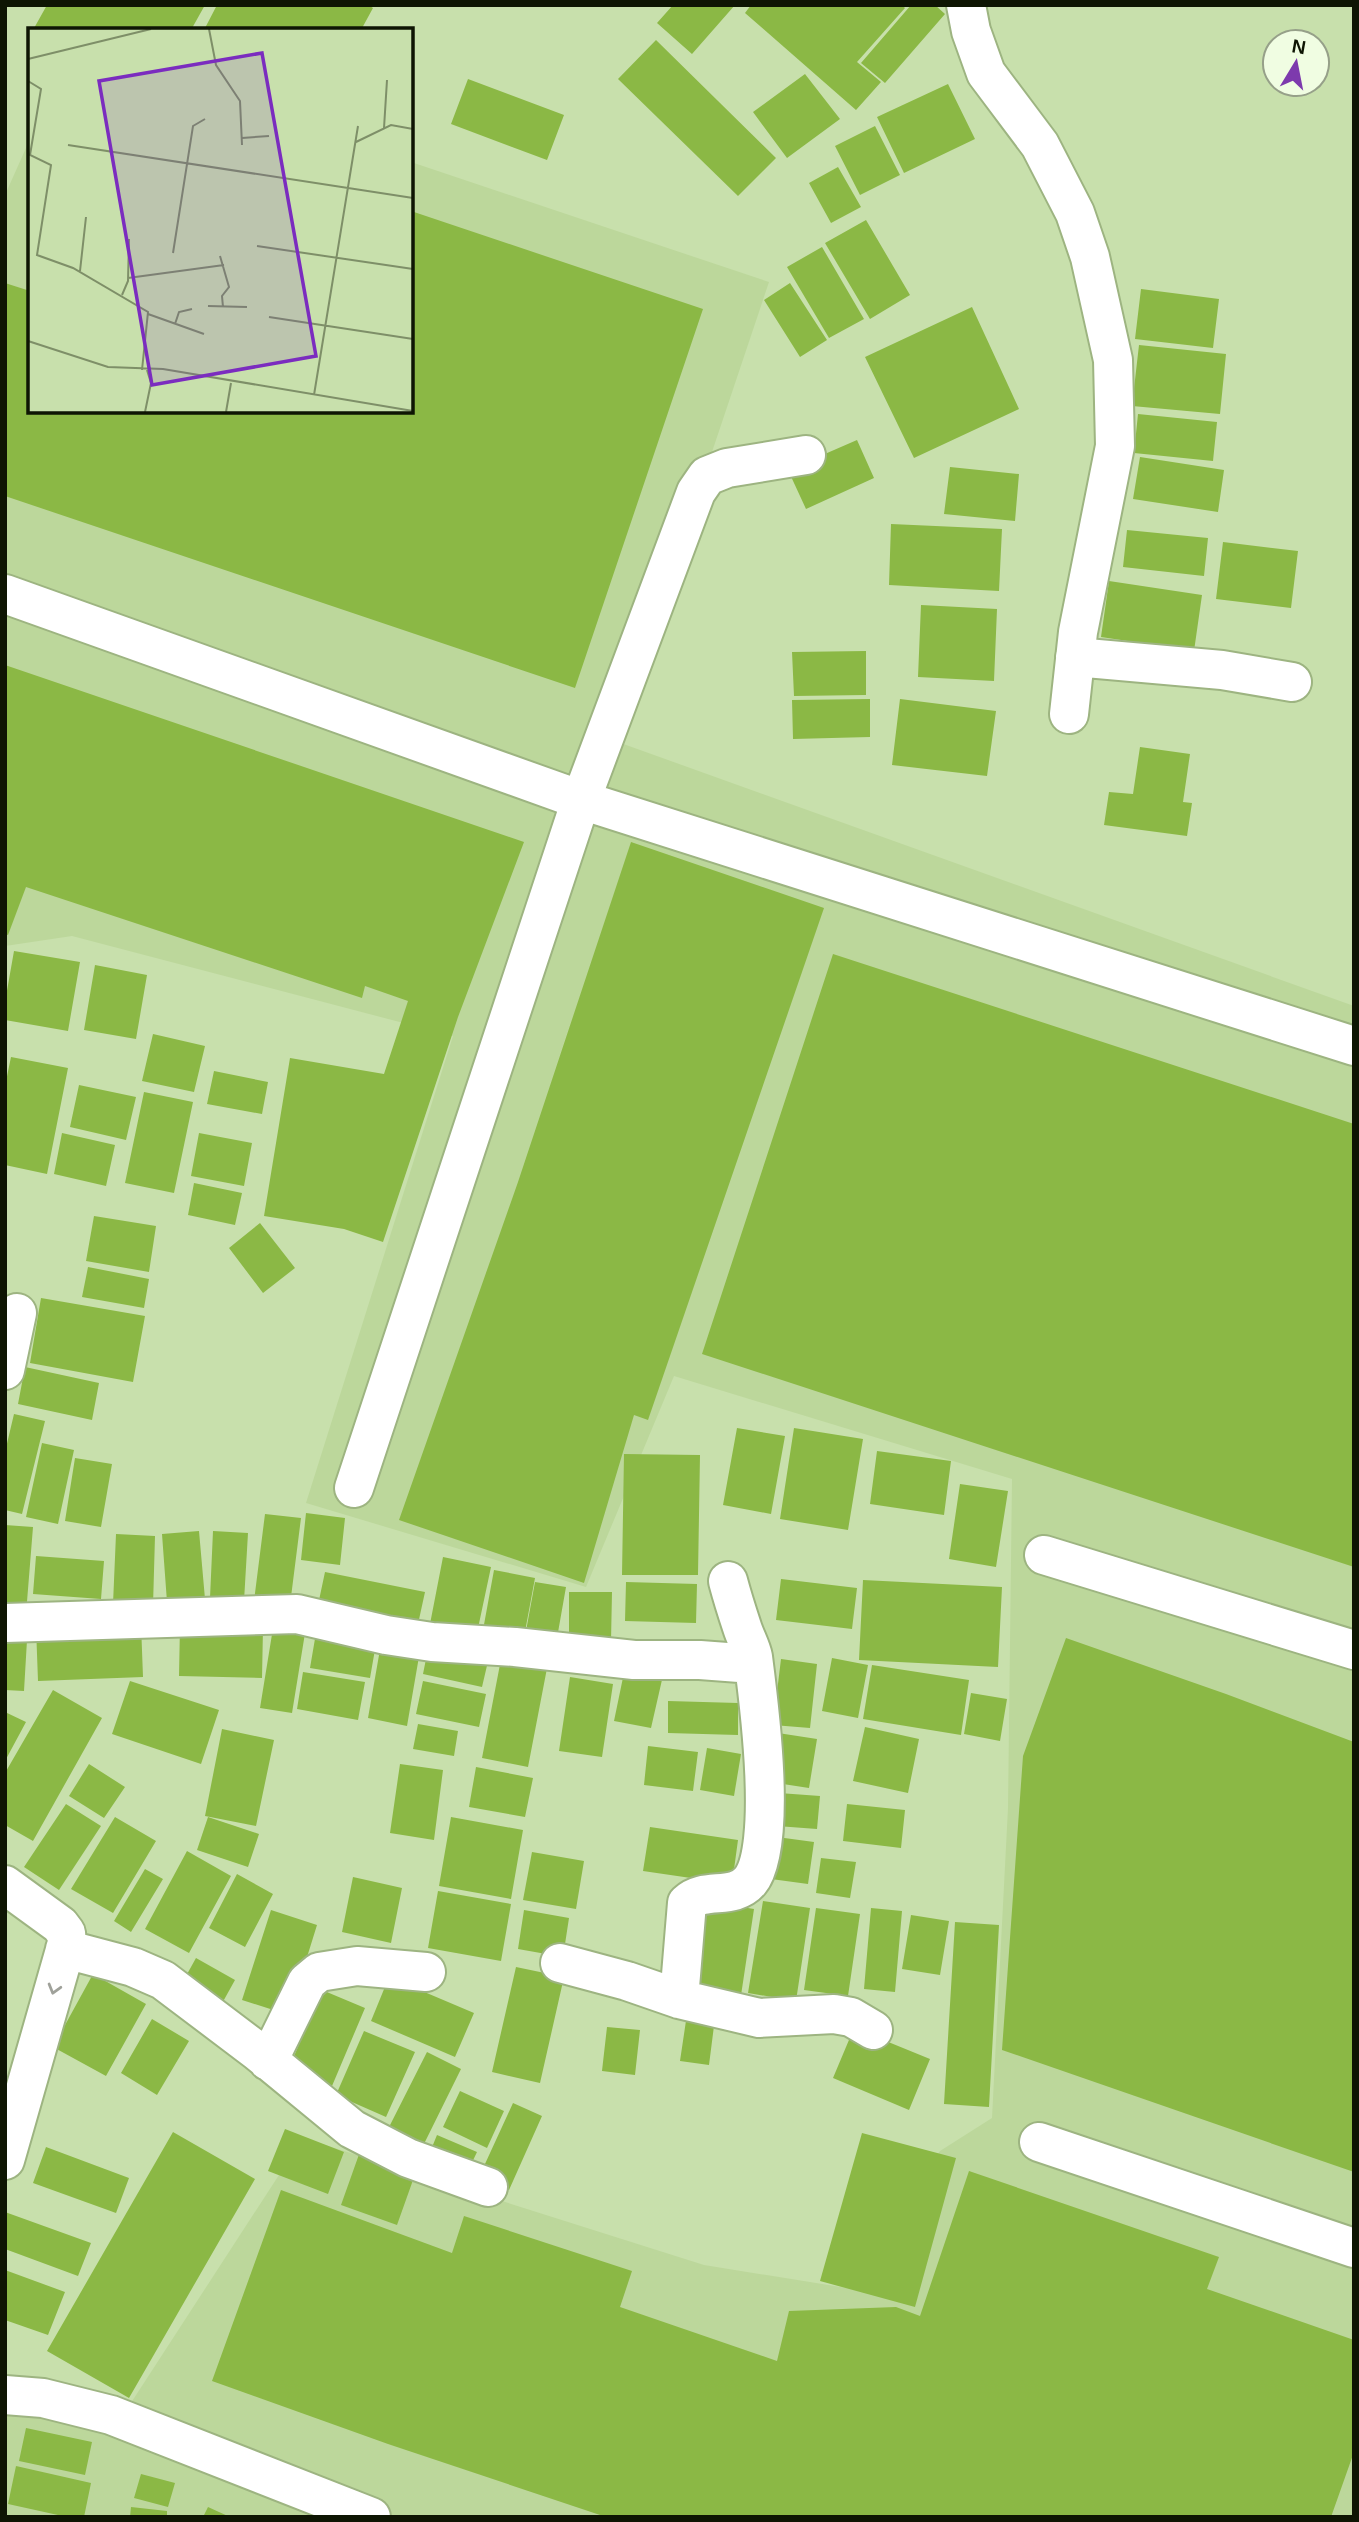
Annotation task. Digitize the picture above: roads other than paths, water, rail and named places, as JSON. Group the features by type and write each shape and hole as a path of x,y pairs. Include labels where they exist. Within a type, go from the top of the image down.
{"street":[{"path":"967,5 971,31 986,73 1040,145 1075,213 1090,257 1113,359 1115,446 1078,632 1069,713"},
{"path":"354,1488 581,800 696,492 707,476 727,468 807,455"},
{"path":"5,594 581,800 1354,1046"},
{"path":"1075,657 1222,670 1292,682"},
{"path":"5,1370 17,1313"},
{"path":"1044,1555 1354,1650"},
{"path":"679,1999 687,1903 693,1898 714,1893 729,1894 750,1881 759,1866 763,1843 764,1781 753,1656 728,1581"},
{"path":"5,1623 297,1614 386,1635 432,1642 515,1647 634,1660 700,1660 753,1664"},
{"path":"5,1885 60,1925 66,1933 65,1949 5,2160"},
{"path":"65,1949 118,1962 163,1980 352,2129 408,2158 488,2187"},
{"path":"560,1963 627,1981 679,1999 759,2018 834,2014 851,2017 873,2030"},
{"path":"268,2061 307,1982 319,1972 357,1966 426,1972"},
{"path":"1039,2142 1354,2248"},
{"path":"5,2395 44,2398 111,2414 371,2517"}]}
